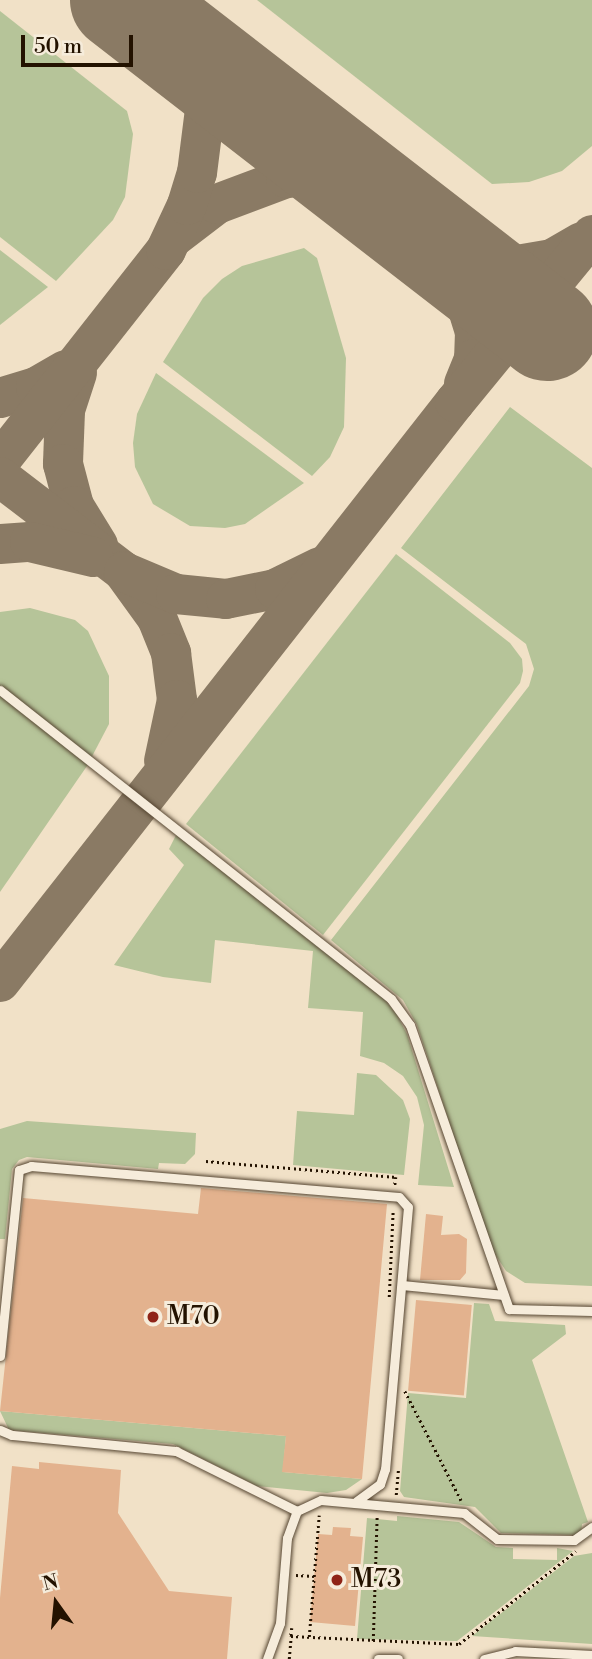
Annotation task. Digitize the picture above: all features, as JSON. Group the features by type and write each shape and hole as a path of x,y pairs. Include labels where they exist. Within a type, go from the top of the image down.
{"lane":[{"path":"0,690 391,999 410,1025 509,1309 592,1311"},
{"path":"0,1356 19,1170 32,1166 394,1197 408,1207 385,1469 380,1484 357,1501"},
{"path":"401,1285 504,1295"},
{"path":"0,1430 12,1435 176,1451 297,1511"},
{"path":"267,1659 280,1623 287,1538 297,1511 321,1500 395,1504 464,1513 498,1539 574,1540 592,1527"},
{"path":"484,1659 514,1651 592,1655"},
{"path":"378,1659 398,1659"}],"path":[{"path":"206,1161 396,1177 386,1297 400,1298"},
{"path":"403,1404 406,1378"},
{"path":"404,1391 463,1503 464,1513"},
{"path":"366,1515 394,1518 398,1467"},
{"path":"309,1637 322,1512 310,1517"},
{"path":"373,1641 377,1516"},
{"path":"291,1636 459,1643 576,1551"},
{"path":"295,1587 297,1563"},
{"path":"296,1575 314,1576"},
{"path":"289,1659 292,1624"}],"green space":[{"path":"257,0 592,0 592,146 562,171 529,182 492,184"},
{"path":"0,11 127,111 133,134 125,197 113,220 56,281 0,237"},
{"path":"304,248 317,258 346,358 344,427 330,457 312,476 163,362 203,298 222,279 242,266"},
{"path":"0,250 48,287 0,325"},
{"path":"156,373 304,483 245,524 225,528 190,526 153,504 135,467 133,443 137,414"},
{"path":"510,407 592,468 592,1286 525,1283 506,1271 491,1248 417,1025 403,1000 331,940 529,686 534,669 526,644 401,548"},
{"path":"396,554 510,643 522,659 523,671 520,683 323,935 186,824"},
{"path":"30,608 75,620 88,631 109,676 109,724 87,766 0,892 0,612"},
{"path":"176,835 381,995 397,1015 407,1034 454,1187 418,1185 424,1125 417,1097 403,1076 384,1063 360,1056 363,1012 308,1008 313,951 215,940 211,983 163,977 114,965 184,865 169,849"},
{"path":"357,1073 376,1075 403,1100 410,1119 404,1175 293,1165 297,1111 354,1115"},
{"path":"27,1121 196,1133 195,1154 185,1164 159,1163 158,1169 27,1157 19,1160 12,1169 5,1239 0,1239 0,1129"},
{"path":"474,1303 489,1304 495,1321 565,1325 566,1334 532,1360 588,1522 582,1524 581,1535 501,1533 475,1507 404,1497 400,1491 408,1393 466,1398"},
{"path":"0,1411 286,1436 283,1472 362,1479 346,1490 327,1493 257,1486 173,1444 9,1430"},
{"path":"397,1516 459,1522 496,1547 513,1548 513,1559 557,1560 557,1548 573,1551 457,1641 357,1639 367,1518 397,1521"},
{"path":"592,1553 592,1644 472,1636 574,1556"}],"building":[{"name":"M70","path":"201,1188 387,1204 362,1479 282,1472 286,1436 0,1411 23,1198 198,1214"},
{"path":"426,1214 443,1216 441,1235 459,1234 467,1239 466,1273 460,1280 420,1280"},
{"path":"416,1300 472,1305 464,1396 408,1391"},
{"path":"39,1462 121,1470 118,1513 169,1591 232,1597 227,1659 0,1659 0,1598 12,1466 39,1469"},
{"name":"M73","path":"333,1527 351,1528 350,1536 363,1537 355,1626 310,1622 318,1534 332,1535"}],"taxiway":[{"path":"0,461 166,250 187,205 197,173 206,102 197,70 176,43"},
{"path":"175,236 217,204 286,178 323,175 364,188"},
{"path":"0,982 455,402 592,235"},
{"path":"438,244 473,261 511,266 552,259 581,242"},
{"path":"438,244 462,290 475,332 474,359 464,384"},
{"path":"0,398 36,387 66,370"},
{"path":"77,373 65,411 63,464 74,506 98,545"},
{"path":"0,477 123,571 157,618 171,653 177,700 164,761"},
{"path":"0,544 30,542 93,557"},
{"path":"124,572 176,594 226,599 275,589 320,567"}],"runway":[{"path":"121,0 547,330"}],"place":[{"name":"M70","path":"153,1317"},
{"name":"M73","path":"337,1580"}]}
